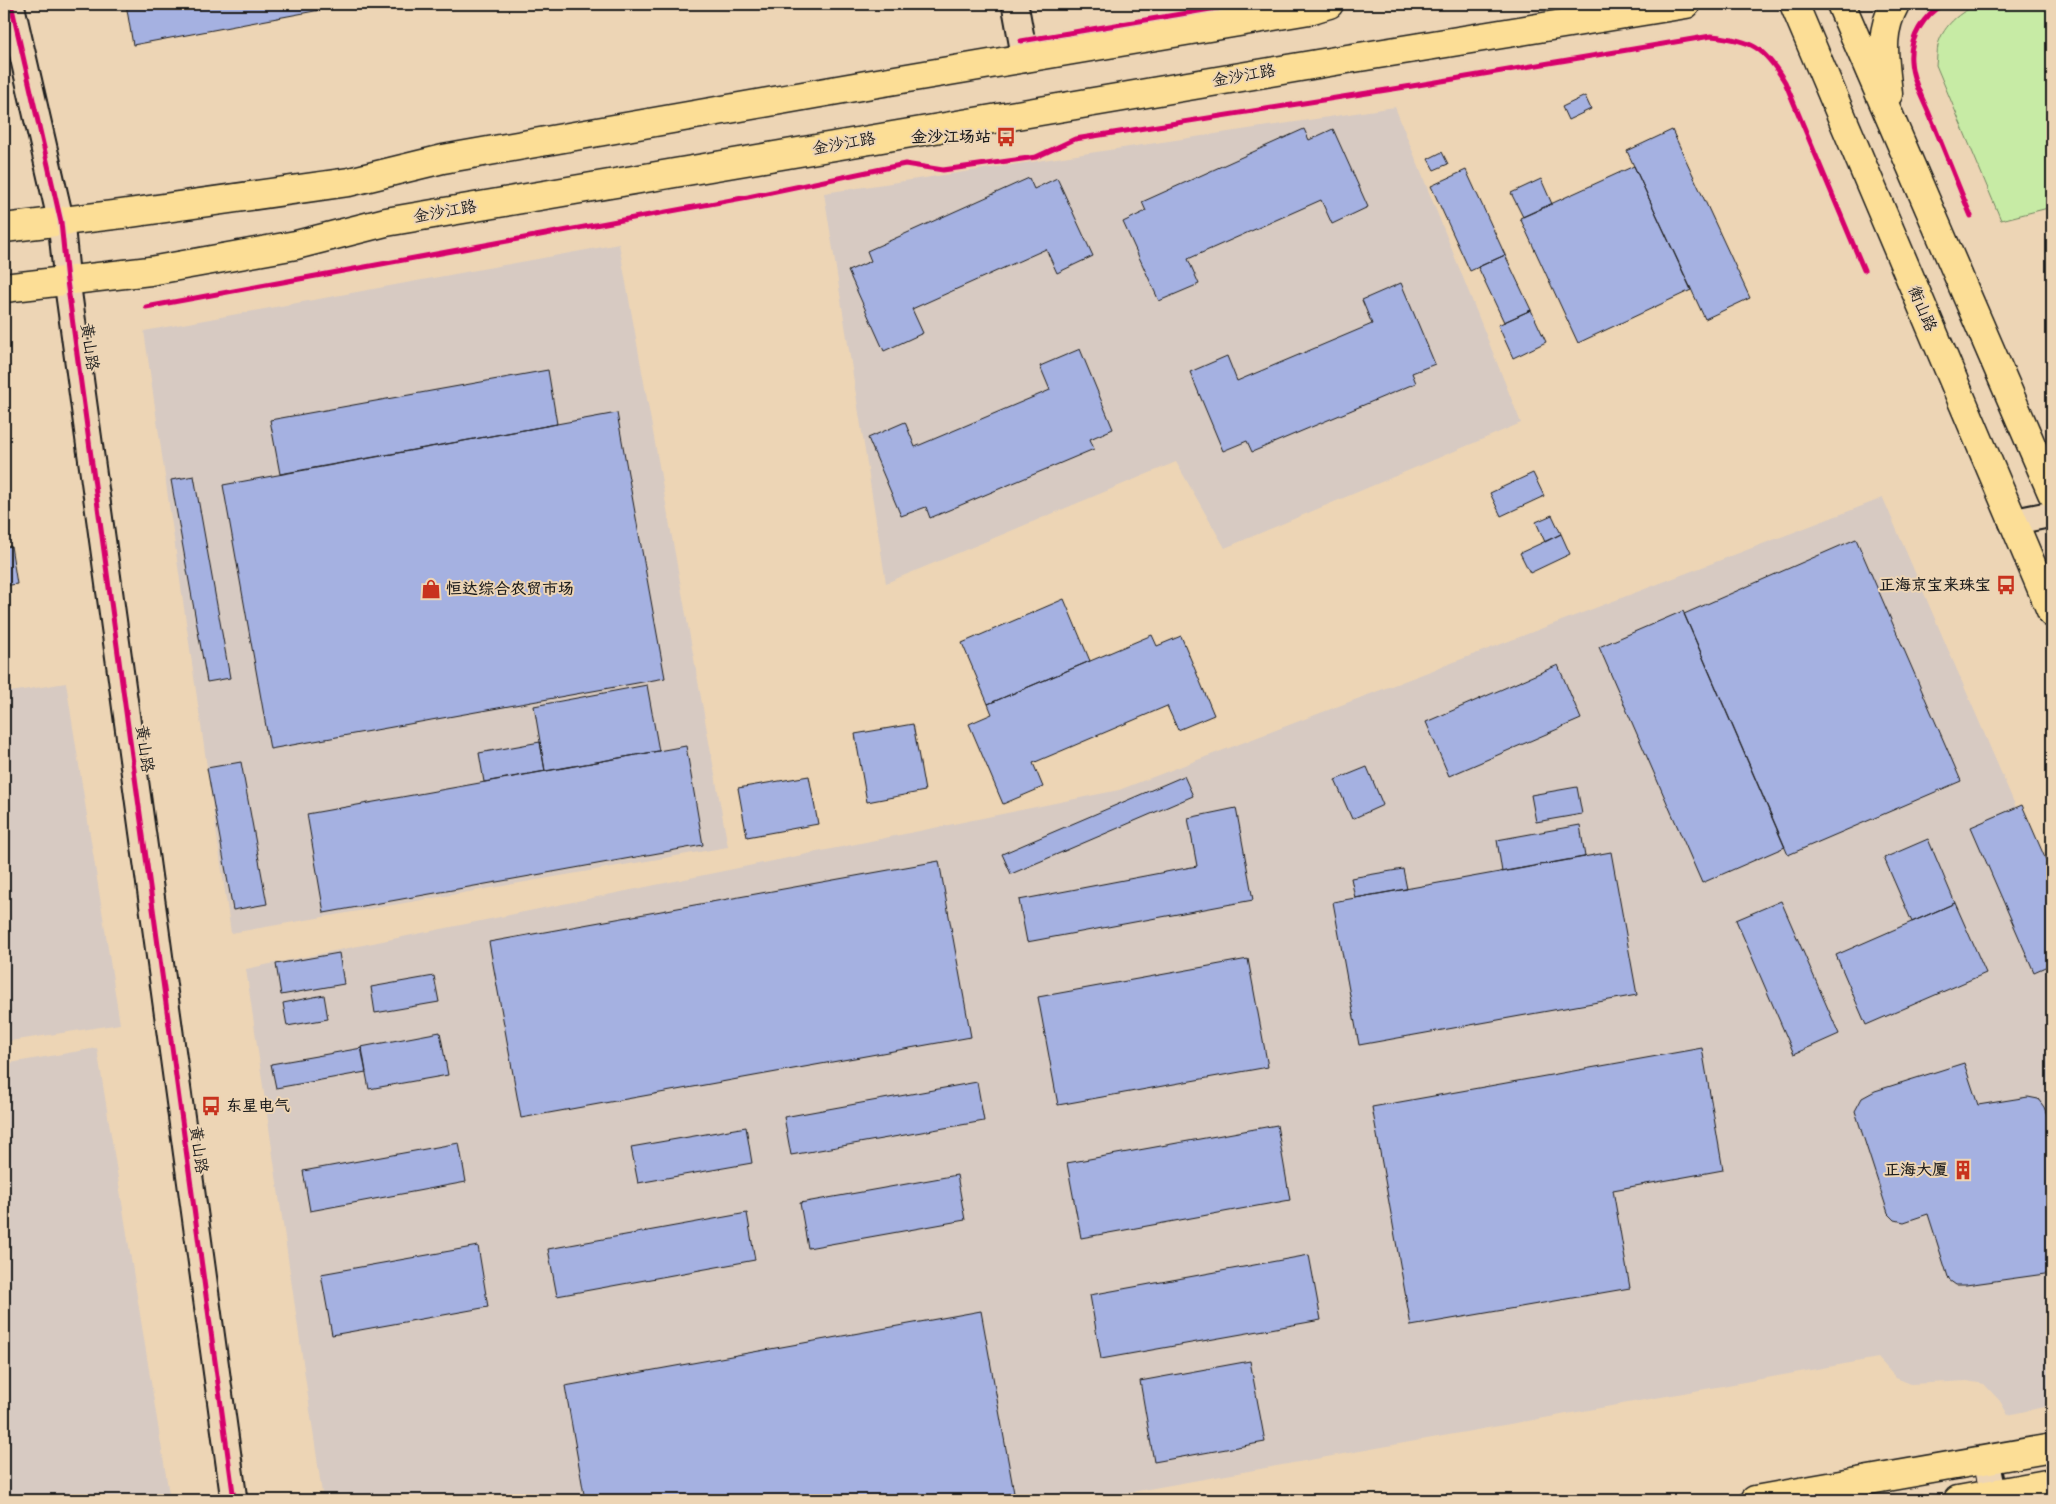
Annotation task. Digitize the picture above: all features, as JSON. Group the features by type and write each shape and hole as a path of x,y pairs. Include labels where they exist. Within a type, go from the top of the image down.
{"main road":[{"path":"4,228 61,222 349,182 443,159 1309,10 1329,4"},
{"name":"金沙江路","path":"4,288 150,271 296,245 386,222 1331,61 1686,4"},
{"name":"衡山路","path":"1794,4 2052,613"},
{"path":"1841,4 2052,493"},
{"path":"1891,120 1883,46 1887,19 1896,4"},
{"path":"1755,1500 2052,1448"},
{"path":"1958,1500 1993,1497 2052,1483"}],"street":[{"name":"黄山路","path":"11,4 61,222 67,281 234,1500"},
{"path":"1015,4 1025,58"},
{"path":"2012,522 2052,514"},
{"path":"1986,1460 1993,1497"}],"shaded area":[{"path":"1395,107 1521,423 1225,548 1176,462 886,583 824,193"},
{"name":"恒达综合农贸市场","path":"619,244 728,847 231,933 144,331"},
{"path":"1883,498 2052,891 2052,1405 2008,1415 2000,1401 1984,1384 1967,1381 1911,1384 1896,1378 1878,1358 1087,1500 323,1500 246,969 1119,790"},
{"path":"66,683 120,1024 4,1042 4,693"},
{"path":"97,1048 170,1500 4,1500 4,1064"}],"green space":[{"path":"1984,4 2052,4 2052,207 2001,220 1936,65 1938,45 1949,24 1969,9"}],"building":[{"path":"126,4 319,4 320,10 133,45"},
{"path":"1585,96 1591,109 1568,120 1562,107"},
{"path":"1304,129 1309,140 1333,129 1368,207 1332,224 1321,200 1188,259 1199,284 1159,301 1123,222 1146,211 1142,202"},
{"path":"1672,130 1750,298 1705,319 1627,151"},
{"path":"1442,152 1448,164 1434,170 1428,159"},
{"path":"1634,166 1691,290 1578,343 1520,218"},
{"path":"1466,170 1505,255 1470,271 1431,186"},
{"path":"1029,178 1034,189 1057,178 1093,256 1057,273 1046,249 912,309 923,333 884,351 848,271 871,261 867,251"},
{"path":"1541,179 1552,204 1523,217 1511,193"},
{"path":"1505,255 1531,310 1504,322 1478,267"},
{"path":"1401,283 1435,364 1412,373 1416,383 1252,452 1247,441 1223,451 1190,372 1227,356 1237,381 1372,324 1362,300"},
{"path":"1531,310 1546,342 1513,358 1498,325"},
{"path":"1080,349 1113,429 1090,439 1094,449 930,518 926,507 901,516 868,438 905,422 915,447 1050,390 1040,366"},
{"path":"548,370 557,424 280,474 270,420"},
{"path":"617,413 665,678 270,749 223,485"},
{"path":"1533,473 1544,496 1501,516 1490,493"},
{"path":"194,476 230,678 207,682 171,480"},
{"path":"1552,515 1561,534 1545,542 1536,522"},
{"path":"1561,534 1570,554 1530,573 1520,553"},
{"path":"1856,539 1961,781 1788,855 1684,614"},
{"path":"11,546 17,584 4,586 4,547"},
{"path":"1064,599 1090,661 988,704 962,643"},
{"path":"1683,611 1785,847 1702,883 1599,647"},
{"path":"1152,635 1157,646 1181,636 1214,715 1178,730 1167,706 1033,763 1043,787 1003,804 969,724 992,714 988,704"},
{"path":"1558,665 1581,719 1449,776 1426,722"},
{"path":"647,685 659,751 545,771 534,706"},
{"path":"913,724 925,791 867,802 855,734"},
{"path":"540,742 545,771 484,782 479,753"},
{"path":"686,746 703,845 324,913 307,814"},
{"path":"241,762 267,904 233,910 207,768"},
{"path":"1367,767 1383,805 1352,819 1335,780"},
{"path":"809,776 818,824 747,837 738,788"},
{"path":"1184,776 1193,796 1011,874 1002,854"},
{"path":"1577,787 1582,814 1536,822 1531,795"},
{"path":"2022,805 2052,874 2052,964 2034,972 1971,827"},
{"path":"1236,808 1253,900 1027,942 1019,900 1197,866 1188,818"},
{"path":"1580,825 1585,857 1502,872 1497,840"},
{"path":"1928,839 1955,903 1912,922 1884,858"},
{"path":"1611,852 1637,995 1359,1045 1333,902"},
{"path":"939,861 971,1037 521,1118 489,942"},
{"path":"1403,869 1407,889 1355,898 1351,878"},
{"path":"1781,901 1839,1034 1794,1054 1736,920"},
{"path":"1955,903 1986,973 1866,1025 1836,955"},
{"path":"339,953 344,984 281,995 276,964"},
{"path":"1248,959 1268,1067 1058,1105 1038,997"},
{"path":"434,976 439,1002 375,1013 371,987"},
{"path":"324,995 328,1019 287,1026 283,1003"},
{"path":"440,1032 448,1075 369,1089 361,1047"},
{"path":"362,1048 366,1072 276,1088 271,1064"},
{"path":"1702,1048 1723,1170 1613,1190 1630,1288 1411,1326 1372,1107"},
{"name":"正海大厦","path":"1964,1063 1978,1105 2028,1097 2038,1099 2044,1107 2052,1128 2052,1273 1956,1285 1949,1280 1928,1214 1904,1222 1895,1220 1888,1213 1855,1111 1862,1098 1875,1091"},
{"path":"977,1082 984,1121 791,1155 784,1117"},
{"path":"1277,1125 1290,1200 1081,1238 1067,1163"},
{"path":"746,1127 752,1163 638,1183 631,1147"},
{"path":"459,1143 466,1182 310,1211 303,1171"},
{"path":"957,1175 965,1220 808,1248 800,1203"},
{"path":"747,1213 755,1260 557,1296 548,1249"},
{"path":"478,1246 488,1307 332,1335 321,1274"},
{"path":"1309,1255 1321,1320 1101,1359 1090,1295"},
{"path":"981,1311 1014,1493 973,1500 585,1500 565,1386"},
{"path":"1250,1361 1265,1442 1154,1462 1140,1381"}],"cycle path":[{"path":"11,4 61,222 67,281 234,1500"},
{"path":"1021,41 1240,4"},
{"path":"1943,4 1930,14 1919,28 1912,44 1911,61 1918,89 1971,216"},
{"path":"146,307 748,197 905,164 943,170 1036,157 1075,139 1412,86 1711,36 1737,40 1756,47 1770,61 1785,82 1864,270"}],"place":[{"name":"金沙江场站","path":"1006,137"},
{"name":"正海京宝来珠宝","path":"2006,585"},
{"name":"恒达综合农贸市场","path":"431,589"},
{"name":"东星电气","path":"211,1106"},
{"name":"正海大厦","path":"1963,1170"}]}
